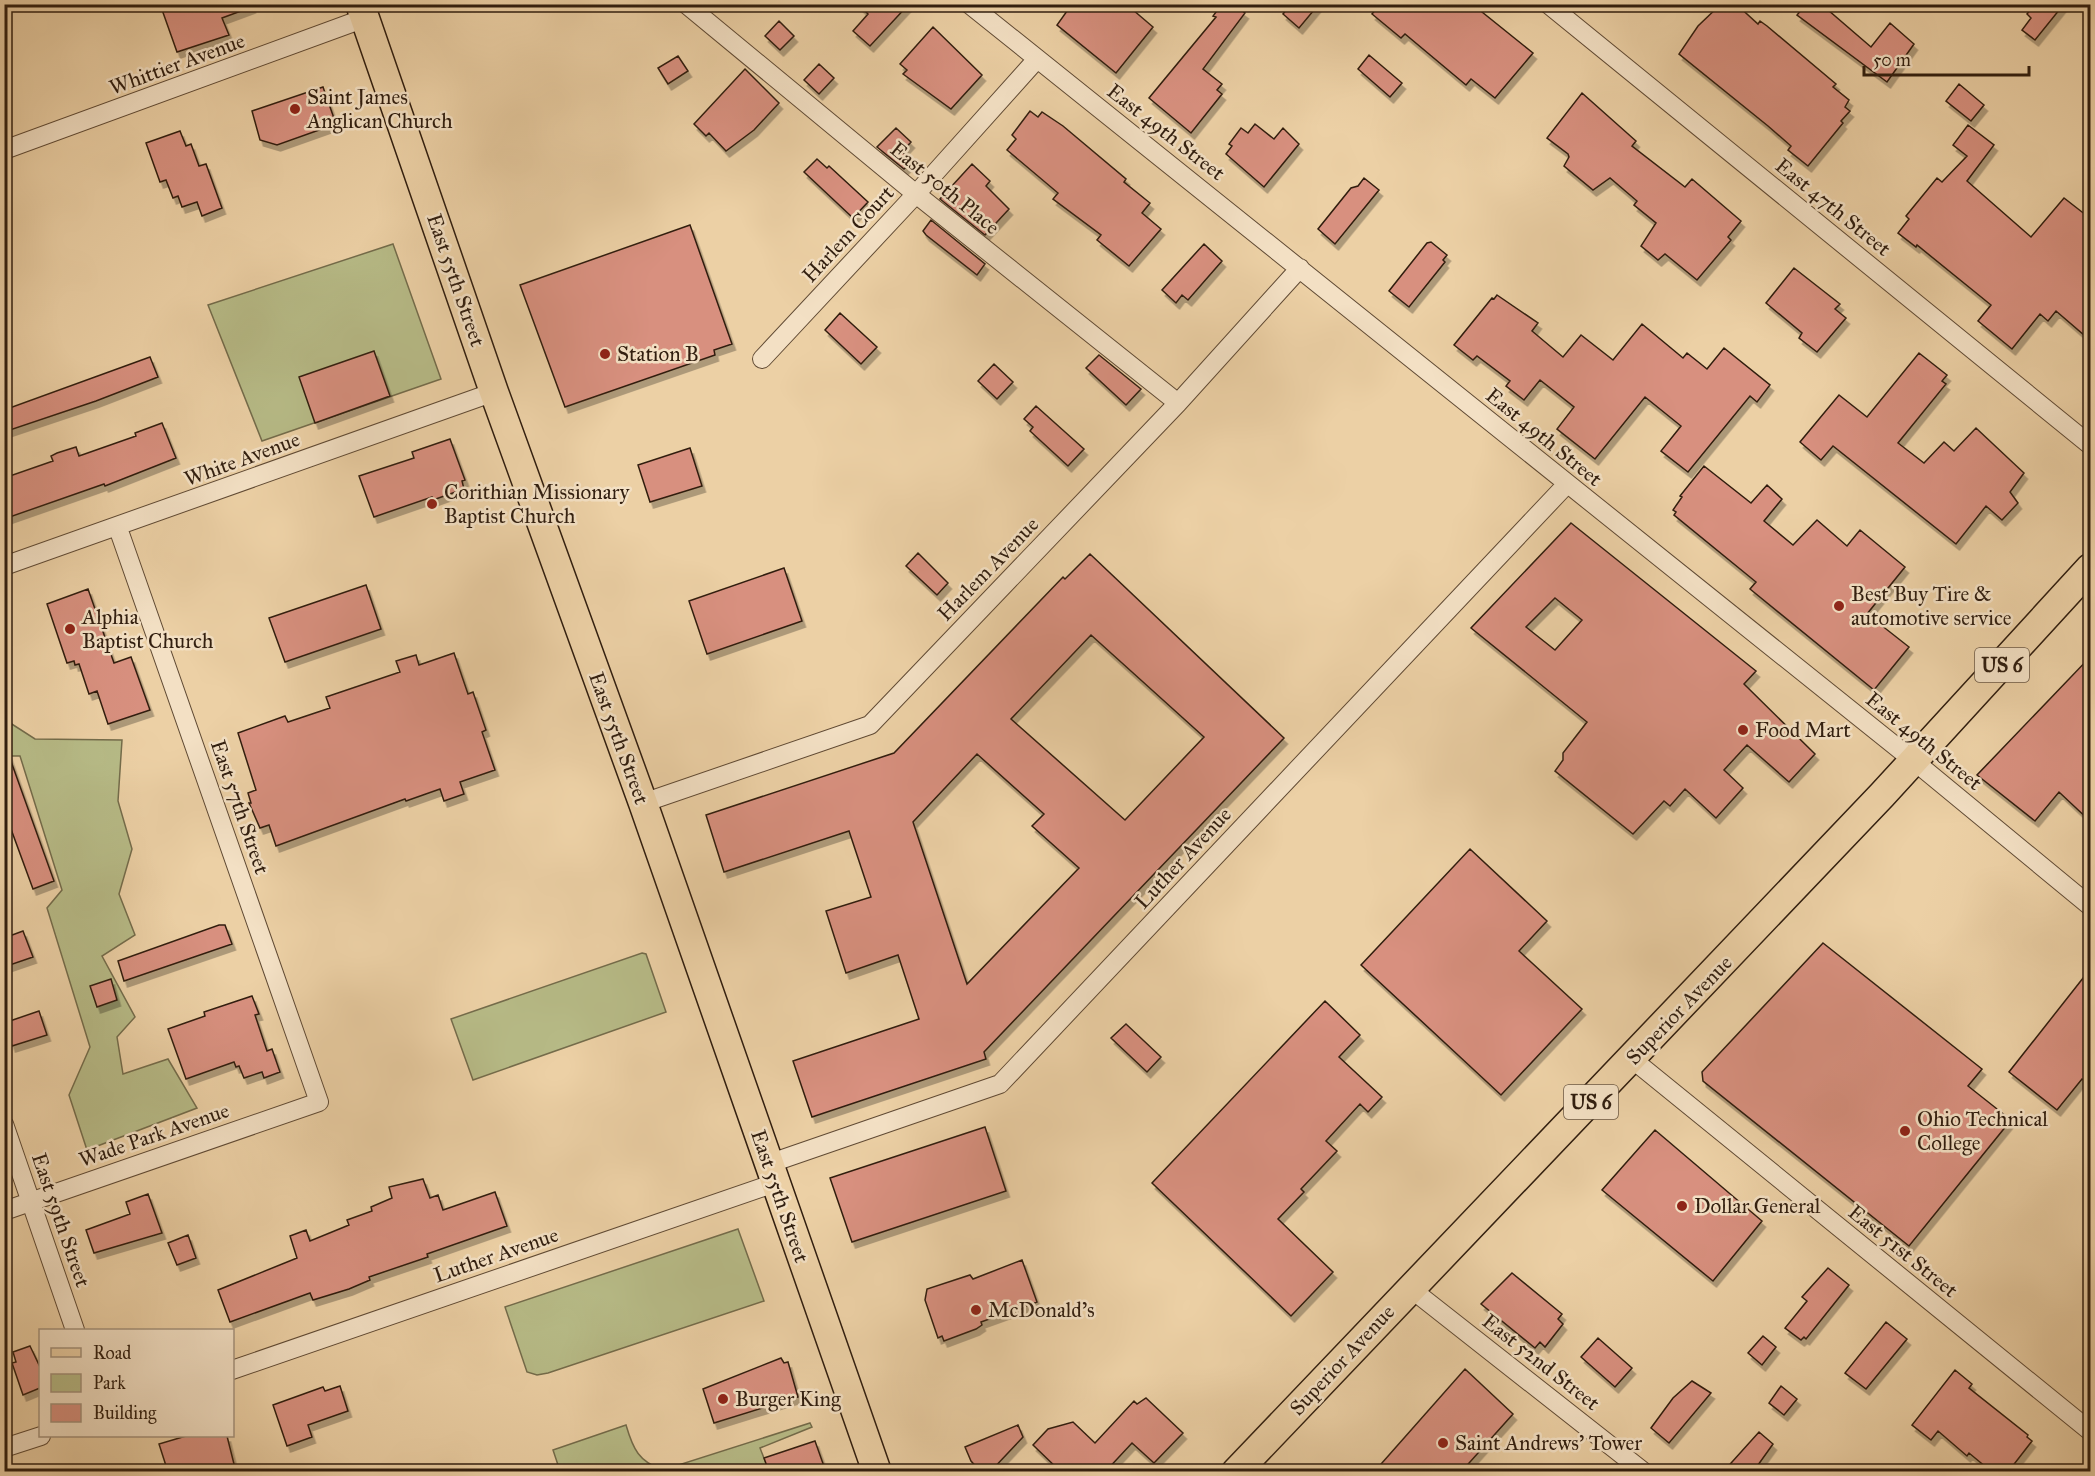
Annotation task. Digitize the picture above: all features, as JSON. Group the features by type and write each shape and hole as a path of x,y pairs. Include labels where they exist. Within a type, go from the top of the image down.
{"main road":[{"name":"East 55th Street","path":"363,11 494,392 643,803 877,1472"},
{"name":"Superior Avenue","path":"1236,1472 1914,761 2091,568"}],"street":[{"name":"East 50th Place","path":"686,4 916,194 1178,403"},
{"name":"East 49th Street","path":"969,4 1300,268 1566,485 1914,761 2091,906"},
{"name":"East 47th Street","path":"1548,4 2091,445"},
{"name":"Whittier Avenue","path":"4,150 363,11"},
{"name":"Harlem Court","path":"762,359 916,194 1037,59"},
{"name":"Harlem Avenue","path":"643,803 870,725 1178,403 1300,268"},
{"name":"White Avenue","path":"4,566 118,528 494,392"},
{"name":"Luther Avenue","path":"234,1369 772,1173 1000,1084 1566,485"},
{"name":"East 57th Street","path":"118,528 319,1102"},
{"name":"East 51st Street","path":"1632,1059 2091,1431"},
{"name":"Wade Park Avenue","path":"4,1211 319,1102"},
{"name":"East 59th Street","path":"4,1124 75,1329"},
{"name":"East 52nd Street","path":"1410,1288 1644,1472"},
{"path":"4,1448 39,1437"}],"green space":[{"path":"393,244 441,379 262,441 208,305"},
{"path":"4,719 35,739 122,740 118,801 132,849 119,894 135,935 102,956 135,1017 117,1037 123,1074 168,1059 197,1108 87,1150 69,1095 90,1047 47,908 62,890 20,756 5,756"},
{"path":"642,953 646,954 666,1012 473,1080 451,1019"},
{"path":"738,1229 764,1301 548,1373 537,1375 527,1372 505,1307"},
{"path":"810,1423 812,1427 760,1448 769,1471 560,1471 553,1450 626,1425 638,1454 648,1463 663,1470"}],"building":[{"path":"160,4 252,4 252,7 222,18 229,35 177,52"},
{"path":"858,4 909,4 870,46 853,31 868,14"},
{"path":"1072,4 1126,4 1153,27 1116,73 1057,25"},
{"path":"1222,4 1233,4 1245,13 1203,69 1222,84 1217,90 1222,94 1191,133 1149,98 1216,17 1213,16"},
{"path":"1291,4 1319,4 1299,28 1283,14"},
{"path":"1380,4 1472,4 1533,53 1495,98 1471,79 1466,85 1405,34 1401,38 1372,14"},
{"path":"1721,4 1736,4 1758,24 1760,21 1767,26 1836,84 1833,87 1849,100 1845,107 1850,111 1841,121 1843,123 1808,166 1788,150 1791,146 1768,126 1679,54 1698,26"},
{"path":"1806,4 1821,4 1871,47 1890,23 1914,44 1887,82 1797,15"},
{"path":"2035,4 2064,4 2035,40 2022,30 2031,18 2027,14"},
{"path":"779,21 794,36 780,50 765,36"},
{"path":"933,27 982,75 951,109 903,74 907,70 900,64"},
{"path":"1369,55 1402,83 1390,97 1358,69"},
{"path":"678,56 688,71 668,84 658,68"},
{"path":"819,64 834,78 819,94 804,80"},
{"path":"745,69 779,103 754,130 726,151 709,133 706,136 694,124"},
{"path":"1959,84 1984,105 1971,121 1946,101"},
{"path":"323,87 336,124 277,145 260,140 252,111"},
{"path":"1582,93 1636,141 1632,146 1685,187 1692,179 1741,221 1728,237 1731,240 1697,280 1665,254 1658,260 1641,246 1656,223 1634,205 1637,201 1610,178 1593,190 1564,166 1569,157 1568,154 1547,138"},
{"path":"1030,111 1038,117 1042,112 1063,126 1126,179 1124,182 1150,203 1142,213 1161,229 1129,266 1097,240 1101,235 1053,199 1058,193 1007,150 1016,139 1012,135"},
{"path":"1255,124 1274,139 1283,128 1299,144 1264,187 1226,154 1232,146 1229,144 1241,128 1248,133"},
{"path":"1968,125 1994,145 1967,181 2031,237 2064,198 2091,219 2091,341 2056,311 2048,321 2040,314 2012,349 1978,321 1991,305 1917,245 1916,247 1898,233 1909,219 1906,216 1937,178 1942,182 1967,156 1953,145"},
{"path":"896,128 911,142 902,152 912,161 904,169 877,147"},
{"path":"180,131 186,146 191,144 199,166 206,164 222,208 202,216 197,202 182,207 178,196 173,198 166,180 160,182 146,143"},
{"path":"817,159 827,168 829,166 868,202 853,218 804,172"},
{"path":"972,164 990,181 986,186 1009,209 985,235 940,199"},
{"path":"1364,178 1379,190 1335,244 1318,229 1351,188 1358,186"},
{"path":"931,220 985,264 977,275 926,235 923,231"},
{"path":"690,225 732,344 714,350 715,355 565,407 520,285"},
{"path":"1431,242 1447,255 1443,260 1445,262 1409,307 1389,291 1427,243"},
{"path":"1204,244 1222,261 1188,300 1182,295 1176,303 1162,290"},
{"path":"1794,268 1840,304 1835,309 1846,318 1817,352 1799,338 1802,333 1766,303"},
{"path":"1497,295 1538,323 1532,331 1563,357 1581,335 1613,360 1642,324 1683,358 1687,353 1707,369 1724,348 1770,385 1757,402 1750,396 1688,472 1661,451 1681,426 1645,397 1595,459 1557,429 1574,407 1540,380 1524,400 1506,386 1510,381 1477,356 1473,360 1454,345 1492,298 1494,299"},
{"path":"840,313 877,347 861,364 825,330"},
{"path":"374,351 390,396 315,423 299,377"},
{"path":"1919,353 1947,375 1942,381 1946,384 1898,443 1924,463 1944,442 1954,451 1976,428 2024,473 2010,492 2018,503 2002,520 1986,506 1956,544 1833,446 1821,460 1800,442 1839,395 1867,417"},
{"path":"1099,355 1141,389 1126,405 1086,368"},
{"path":"150,357 158,377 4,432 4,410"},
{"path":"994,364 1013,382 997,399 978,381"},
{"path":"1036,406 1084,449 1068,466 1030,431 1033,427 1024,419"},
{"path":"162,423 176,458 105,486 104,484 4,519 4,478 53,461 51,456 57,453 76,447 79,456 136,436 135,433"},
{"path":"450,439 465,480 462,481 464,489 433,500 432,497 374,517 359,476 414,458 412,452"},
{"path":"690,448 702,486 650,502 638,465"},
{"path":"1704,466 1751,503 1767,485 1782,499 1764,521 1793,545 1817,520 1847,546 1860,530 1905,567 1867,614 1909,647 1874,690 1750,589 1756,582 1674,515 1676,512 1673,510 1682,497 1680,496"},
{"path":"1571,523 1756,671 1744,684 1815,754 1789,782 1747,745 1724,770 1743,788 1716,818 1685,789 1670,806 1664,801 1633,834 1555,771 1563,760 1563,753 1587,722 1471,628","holes":["1555,598 1582,620 1555,650 1526,627"]},
{"path":"918,553 948,583 937,595 906,566"},
{"path":"1090,554 1284,738 984,1052 986,1059 812,1117 793,1061 919,1019 898,955 846,973 826,911 871,897 849,831 724,872 706,815 894,753 1063,577 1065,579","holes":["1091,635 1204,737 1125,820 1011,719","977,754 1044,814 1032,826 1079,868 967,984 913,822"]},
{"path":"784,568 802,621 707,654 689,601"},
{"path":"366,585 381,629 285,662 269,618"},
{"path":"88,589 114,663 131,657 150,710 108,724 97,691 89,694 79,664 75,665 74,661 67,663 47,604"},
{"path":"454,653 468,694 473,692 486,730 482,732 495,770 460,782 464,794 444,801 440,789 406,801 405,799 276,846 269,825 260,828 249,803 251,803 248,793 256,790 238,733 285,716 288,722 330,708 326,697 400,672 396,661 416,655 419,665"},
{"path":"2091,656 2091,822 2059,792 2035,821 1977,775"},
{"path":"4,753 8,753 54,881 33,889 4,810"},
{"path":"1470,849 1547,921 1519,951 1582,1009 1501,1095 1361,965"},
{"path":"219,925 225,925 232,944 124,981 118,961"},
{"path":"23,931 33,957 4,967 4,938"},
{"path":"1823,943 1982,1069 1968,1086 2011,1120 1909,1246 1703,1081 1702,1072"},
{"path":"2091,968 2091,1085 2082,1079 2057,1110 2009,1072"},
{"path":"111,979 117,1000 97,1007 90,986"},
{"path":"252,996 259,1014 255,1015 267,1051 272,1049 280,1072 264,1078 262,1072 244,1078 239,1066 236,1067 234,1062 186,1079 168,1029 205,1016 204,1012"},
{"path":"1325,1001 1360,1035 1339,1057 1382,1097 1368,1112 1360,1104 1326,1141 1337,1151 1301,1189 1304,1192 1278,1219 1333,1272 1291,1316 1152,1183"},
{"path":"39,1011 47,1035 12,1046 4,1023"},
{"path":"1126,1024 1161,1057 1147,1072 1111,1038"},
{"path":"985,1127 1006,1191 852,1242 830,1178"},
{"name":"Dollar General","path":"1655,1130 1762,1221 1713,1281 1602,1190"},
{"path":"423,1179 430,1198 438,1195 443,1210 495,1192 507,1226 369,1277 370,1280 349,1289 313,1300 310,1293 230,1322 218,1290 297,1258 290,1236 306,1230 310,1241 349,1225 347,1220 372,1211 371,1207 392,1198 389,1187"},
{"path":"148,1194 162,1233 94,1253 86,1230 130,1214 126,1202"},
{"path":"188,1235 196,1258 177,1265 168,1243"},
{"path":"1022,1260 1037,1302 981,1322 982,1325 976,1329 944,1341 942,1336 938,1338 925,1300 927,1289 970,1275 973,1279"},
{"path":"1828,1268 1849,1285 1806,1339 1804,1337 1801,1340 1785,1328 1807,1301 1802,1297"},
{"path":"1512,1273 1562,1314 1558,1319 1563,1324 1545,1347 1540,1342 1535,1348 1481,1304"},
{"path":"1886,1322 1907,1339 1866,1389 1845,1373"},
{"path":"1763,1336 1776,1347 1762,1365 1748,1353"},
{"path":"1598,1338 1632,1368 1615,1387 1581,1357"},
{"path":"30,1346 39,1365 39,1388 23,1395 12,1363 16,1362 13,1352"},
{"path":"781,1358 784,1363 788,1362 798,1397 714,1423 703,1389"},
{"name":"Saint Andrews' Tower","path":"1465,1369 1513,1414 1461,1472 1374,1472"},
{"path":"1955,1370 1972,1384 1969,1388 2028,1435 2027,1437 2032,1441 2008,1472 1992,1472 1969,1453 1967,1456 1938,1431 1931,1440 1912,1425"},
{"path":"1692,1381 1711,1393 1669,1443 1651,1428 1673,1398"},
{"path":"340,1386 348,1411 308,1425 312,1437 287,1446 273,1405 323,1387 325,1391"},
{"path":"1781,1386 1797,1399 1784,1415 1769,1403"},
{"path":"1146,1398 1183,1433 1154,1463 1132,1443 1105,1472 1061,1472 1033,1445 1048,1429 1073,1422 1095,1443 1134,1401 1137,1404"},
{"path":"1018,1425 1023,1437 990,1472 981,1472 971,1461 965,1447"},
{"path":"1759,1432 1773,1444 1753,1472 1723,1472"},
{"path":"183,1437 227,1437 236,1472 168,1472 159,1444"},
{"path":"815,1441 826,1472 769,1472 764,1458"}],"place":[{"name":"Saint James Anglican Church","path":"295,109"},
{"name":"Station B","path":"605,354"},
{"name":"Corithian Missionary Baptist Church","path":"432,504"},
{"name":"Best Buy Tire & automotive service","path":"1839,606"},
{"name":"Alphia Baptist Church","path":"70,629"},
{"name":"Food Mart","path":"1743,730"},
{"name":"Ohio Technical College","path":"1905,1131"},
{"name":"Dollar General","path":"1682,1206"},
{"name":"McDonald's","path":"976,1310"},
{"name":"Burger King","path":"723,1399"},
{"name":"Saint Andrews' Tower","path":"1443,1443"}]}
